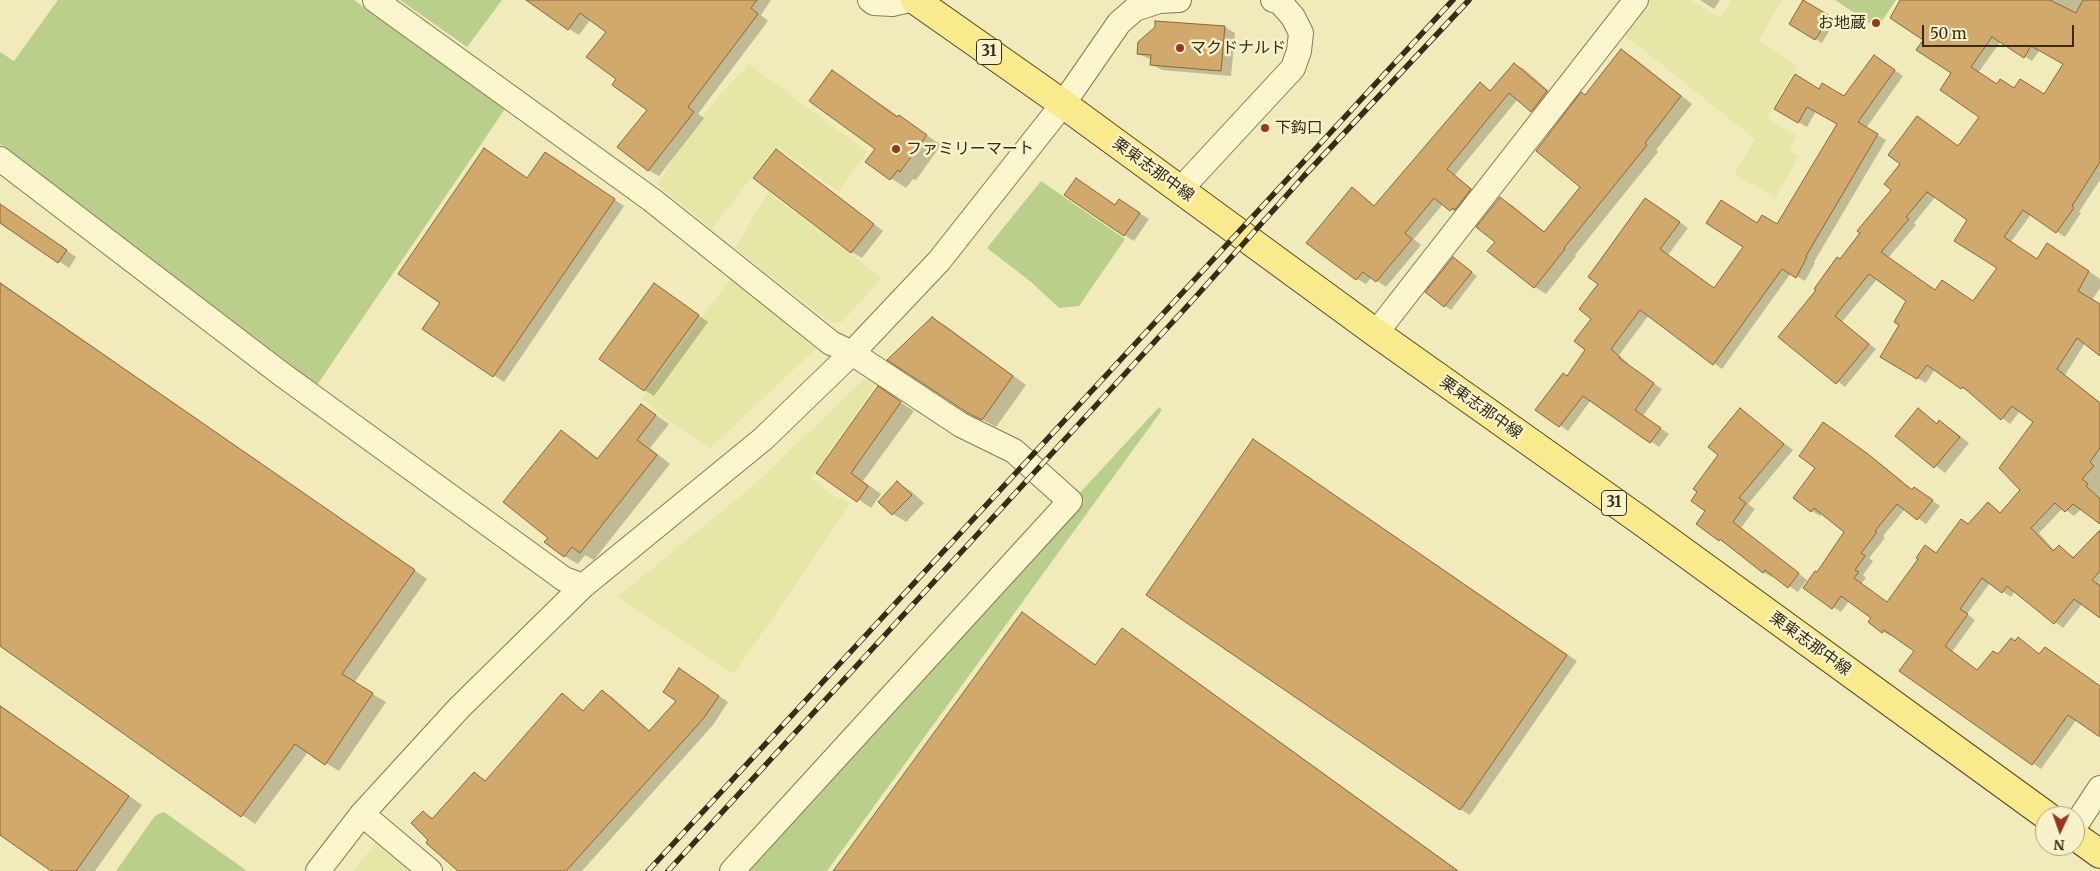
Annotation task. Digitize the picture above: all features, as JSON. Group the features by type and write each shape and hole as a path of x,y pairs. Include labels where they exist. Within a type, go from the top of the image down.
{"main road":[{"name":"栗東志那中線","path":"915,0 1063,104 1376,333 1636,518 2035,807"},
{"path":"2085,843 2100,854"}],"street":[{"path":"375,0 652,200 831,343 852,353 974,432 1014,451 1070,502 732,871"},
{"path":"870,0 874,3 892,4 909,0"},
{"path":"318,871 362,814 459,708 583,586 763,439 852,353 939,261 1063,104 1119,23 1136,9 1159,1 1179,0"},
{"path":"1180,190 1293,68 1300,51 1301,33 1293,17 1280,2 1273,0"},
{"path":"1376,333 1636,0"},
{"path":"0,159 280,373 564,579 583,586"},
{"path":"2085,811 2100,788"},
{"path":"362,814 430,871"}],"green space":[{"path":"58,0 354,0 505,109 317,385 0,144 0,52 14,61"},
{"path":"400,0 502,0 467,47"},
{"path":"1649,0 1691,0 1720,18 1731,0 1782,0 1758,41 1797,66 1767,118 1797,136 1789,150 1799,156 1776,197 1734,174 1755,139 1623,34"},
{"path":"1835,0 1896,0 1877,28"},
{"path":"749,64 867,152 839,192 776,146 712,229 658,185 681,145 716,99"},
{"path":"1041,181 1125,239 1079,306 1059,308 1030,281 987,248"},
{"path":"768,192 882,278 842,322 831,323 735,248"},
{"path":"731,278 817,348 710,448 662,416 642,398"},
{"path":"869,375 878,381 811,478 834,496 851,503 734,674 618,597 756,483"},
{"path":"1159,407 1162,410 827,871 744,871 1084,502 1077,496"},
{"path":"163,812 247,871 116,871 155,816"},
{"path":"377,841 414,871 353,871"}],"building":[{"path":"526,0 757,0 751,8 758,14 688,107 694,112 648,171 617,147 647,110 612,85 616,79 586,57 606,32 580,13 568,30"},
{"path":"1803,0 1830,16 1815,40 1789,24"},
{"path":"1900,0 2050,0 2076,13 2083,0 2100,0 2100,162 2072,206 2074,208 2056,233 2023,210 2004,237 2037,259 2047,243 2089,271 2078,291 2100,304 2100,356 2077,338 2057,369 2100,403 2100,448 2090,462 2094,466 2082,479 2088,484 2086,486 2100,499 2100,524 2073,504 2065,512 2055,503 2031,528 2053,551 2059,545 2073,558 2100,530 2100,571 2092,580 2100,586 2100,618 2074,599 2054,624 2007,586 2002,593 1982,578 1960,609 1968,614 1945,646 1977,670 1993,651 1998,654 2011,638 2015,641 2018,637 2039,654 2045,647 2100,686 2100,737 2068,715 2032,765 1899,671 1914,651 1884,630 1882,633 1868,622 1871,618 1841,596 1832,609 1803,588 1815,571 1817,572 1844,532 1814,508 1811,512 1793,498 1815,468 1799,456 1823,422 1868,454 1912,490 1914,487 1933,500 1917,520 1897,504 1875,531 1877,532 1861,553 1865,556 1855,570 1859,572 1854,578 1887,602 1918,559 1916,558 1925,545 1936,553 1961,519 1968,524 1988,502 2000,513 2020,490 1999,468 2033,422 2012,406 2001,420 1963,387 1961,389 1927,365 1917,379 1880,357 1899,325 1894,322 1906,301 1869,274 1835,316 1869,344 1836,384 1778,337 1816,290 1814,289 1837,257 1840,259 1860,233 1857,231 1891,190 1884,184 1900,164 1888,155 1917,116 1958,146 1979,117 1940,90 1951,73 1916,50 1923,40 1890,18","holes":["1992,37 2024,58 2031,46 2063,64 2044,94 2020,79 2014,88 2000,79 1997,84 1971,67","1927,192 1967,220 1954,241 1997,268 1973,301 1942,280 1935,290 1881,252 1909,219 1906,217"]},
{"name":"マクドナルド","path":"1155,21 1225,26 1221,71 1150,65 1151,55 1137,54 1138,42 1155,27"},
{"path":"1621,49 1681,96 1645,143 1647,145 1534,288 1487,251 1495,242 1476,227 1500,197 1544,232 1580,187 1536,151 1581,92 1585,95"},
{"path":"1874,55 1895,70 1858,122 1878,134 1806,256 1796,278 1782,269 1713,365 1640,310 1611,349 1619,358 1654,383 1635,410 1661,428 1650,443 1583,396 1559,427 1535,410 1563,373 1567,376 1585,350 1574,341 1591,319 1579,309 1598,284 1588,277 1645,198 1680,222 1660,249 1714,288 1743,247 1706,223 1721,200 1757,223 1762,215 1777,224 1837,124 1807,107 1798,123 1774,109 1795,74 1819,89 1822,83 1844,96"},
{"path":"1514,63 1547,91 1531,112 1509,93 1447,169 1471,189 1455,210 1453,208 1450,211 1434,198 1405,233 1412,239 1376,282 1363,272 1356,280 1306,243 1352,187 1374,206 1480,82 1490,91"},
{"path":"832,70 897,117 899,115 927,135 900,172 898,170 890,180 865,162 875,149 809,101"},
{"path":"484,148 527,178 545,152 615,199 493,377 422,329 440,303 398,274"},
{"path":"776,149 874,224 851,253 753,178"},
{"path":"1076,178 1115,205 1119,199 1140,213 1124,236 1064,195"},
{"path":"0,204 67,250 58,263 0,223"},
{"path":"1453,257 1472,272 1444,307 1425,292"},
{"path":"0,283 415,570 342,674 373,693 325,765 295,744 241,817 0,646"},
{"path":"654,283 699,315 644,391 599,359"},
{"path":"932,317 1013,376 982,420 968,413 887,360"},
{"path":"878,386 901,402 851,473 868,486 857,502 816,473"},
{"path":"641,404 656,415 637,440 657,455 580,553 572,547 564,557 544,542 548,538 503,502 561,430 597,459"},
{"path":"1740,408 1784,444 1739,498 1746,503 1733,522 1799,573 1788,588 1765,570 1763,573 1720,539 1719,541 1696,524 1705,511 1691,501 1697,492 1693,489 1718,455 1708,447"},
{"path":"1918,408 1937,424 1939,420 1960,437 1934,468 1895,436"},
{"path":"1253,439 1567,655 1460,810 1146,595"},
{"path":"897,481 912,495 892,515 878,502"},
{"path":"1022,612 1095,665 1122,628 1458,871 833,871"},
{"path":"679,668 719,696 703,719 566,871 458,871 426,843 428,840 411,823 423,811 432,819 474,772 485,781 562,693 583,711 602,690 649,731 676,701 663,692"},
{"path":"0,706 129,796 76,871 51,871 0,835"}],"railway":[{"path":"648,871 1453,0"},
{"path":"668,871 1192,301 1304,176 1469,0"}],"place":[{"name":"お地蔵","path":"1876,23"},
{"name":"マクドナルド","path":"1180,48"},
{"name":"下鈎口","path":"1265,128"},
{"name":"ファミリーマート","path":"896,149"}]}
